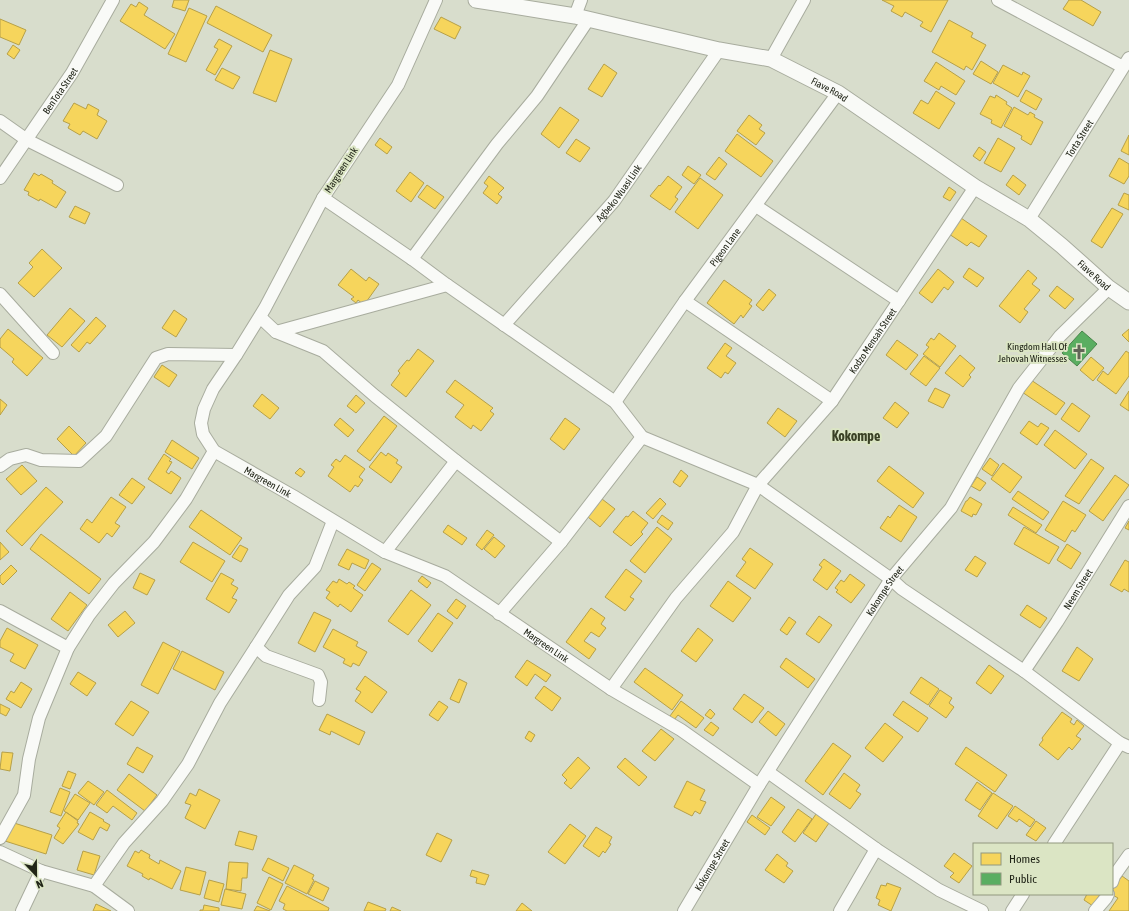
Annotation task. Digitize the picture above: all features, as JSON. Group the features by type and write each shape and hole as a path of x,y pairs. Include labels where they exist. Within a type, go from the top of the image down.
{"street":[{"name":"BenTota Street","path":"0,178 72,73 113,0"},
{"name":"Margreen Link","path":"436,0 398,85 323,198 260,317 213,389 204,409 201,423 203,434 214,451 385,552 445,576 499,614 612,689 680,730 759,785"},
{"name":"Fiave Road","path":"476,0 582,18 719,50 771,59 838,93 975,187 1029,219 1109,288 1129,302"},
{"path":"412,259 497,144 537,96 582,18 582,0"},
{"path":"771,59 804,0"},
{"path":"998,0 1126,62"},
{"name":"Agbeko Wuasi Link","path":"504,325 614,201 719,50"},
{"name":"Torta Street","path":"1029,219 1126,62"},
{"name":"Pigeon Lane","path":"615,402 685,301 838,93"},
{"path":"0,121 26,140 117,185"},
{"name":"Kodzo Mensah Street","path":"612,689 676,598 734,532 758,485 832,401 975,187"},
{"path":"323,198 615,402 642,437 758,485 891,579 902,589 1024,671 1125,745 1055,843"},
{"path":"756,206 899,301"},
{"path":"276,332 447,285"},
{"name":"Kokompe Street","path":"684,911 759,785 891,579 951,508 1019,388 1060,336 1109,288"},
{"path":"0,294 53,353"},
{"path":"685,301 832,401"},
{"path":"260,317 276,332 323,351 375,396 561,542"},
{"path":"0,466 10,459 26,455 41,460 79,461 106,436 156,358 168,354 236,355"},
{"path":"499,614 561,542 642,437"},
{"path":"0,838 24,795 29,759 39,718 68,648 89,615 114,583 154,542 186,498 214,451"},
{"path":"385,552 456,461"},
{"name":"Neem Street","path":"1024,671 1057,622 1129,506"},
{"path":"94,886 124,843 162,801 188,764 220,703 289,595 315,567 333,521"},
{"path":"0,611 68,648"},
{"path":"256,647 266,656 318,675 322,682 319,700"},
{"path":"768,772 876,849 939,890 982,911"},
{"path":"840,911 876,849"},
{"path":"0,852 41,871 94,886 128,911"},
{"path":"1113,879 1129,856"},
{"path":"22,911 41,871"},
{"path":"1012,911 1022,895"},
{"path":"1095,911 1108,895"}],"building: Homes":[{"path":"174,0 189,0 185,11 172,7"},
{"path":"882,0 948,0 931,32 920,26 923,22 905,12 902,17 891,11 894,6"},
{"path":"1069,0 1081,0 1101,12 1093,26 1063,9"},
{"path":"139,2 148,8 144,15 175,34 165,49 120,21 131,4 136,7"},
{"path":"216,6 272,35 263,52 207,23"},
{"path":"189,8 207,16 186,62 168,54"},
{"path":"441,17 461,27 455,39 434,29"},
{"path":"0,19 26,30 19,45 0,37"},
{"path":"949,20 973,33 971,37 986,45 972,70 966,66 964,70 932,52"},
{"path":"219,39 232,46 215,75 206,70 218,49 214,47"},
{"path":"13,45 20,50 14,59 7,54"},
{"path":"270,50 292,59 276,102 253,93"},
{"path":"981,61 998,72 991,84 973,74"},
{"path":"936,62 965,81 956,95 941,86 939,90 924,81"},
{"path":"604,64 617,73 602,97 588,89"},
{"path":"1003,65 1022,75 1023,72 1030,76 1018,97 993,83"},
{"path":"222,68 240,77 233,89 215,80"},
{"path":"1026,90 1042,99 1036,110 1020,101"},
{"path":"936,91 955,103 939,129 913,113 921,100 928,104"},
{"path":"996,95 1007,102 1006,104 1012,108 1001,128 991,123 992,120 980,114 990,96 995,98"},
{"path":"74,103 86,109 88,104 99,110 97,115 107,121 97,139 83,131 80,135 68,128 70,124 63,121"},
{"path":"560,107 579,120 559,148 541,134"},
{"path":"1014,107 1028,115 1030,112 1035,115 1034,117 1043,122 1031,145 1021,139 1022,136 1004,126"},
{"path":"749,115 762,125 759,129 765,133 756,145 737,131"},
{"path":"737,134 773,161 761,177 725,151"},
{"path":"1129,135 1129,155 1121,151"},
{"path":"380,138 392,147 387,154 375,145"},
{"path":"998,138 1015,148 1001,172 984,163"},
{"path":"576,139 590,148 580,162 566,153"},
{"path":"979,147 986,152 980,161 973,156"},
{"path":"719,157 727,164 715,180 706,174"},
{"path":"1119,158 1129,164 1129,176 1124,184 1109,176"},
{"path":"688,166 701,175 694,184 682,175"},
{"path":"410,172 424,183 411,202 396,191"},
{"path":"34,173 39,176 41,174 53,181 52,183 66,192 56,208 40,199 39,201 28,195 29,192 24,190"},
{"path":"1013,175 1026,185 1019,195 1006,185"},
{"path":"489,176 504,188 498,194 502,197 497,204 483,193 488,186 484,183"},
{"path":"668,176 682,187 675,197 678,199 670,210 650,196"},
{"path":"700,178 723,195 698,229 675,212"},
{"path":"427,185 444,197 435,209 418,197"},
{"path":"949,187 956,192 950,201 943,197"},
{"path":"1124,193 1129,195 1129,210 1118,205"},
{"path":"75,206 90,213 85,224 69,217"},
{"path":"1112,208 1123,214 1102,248 1091,241"},
{"path":"961,218 987,236 979,247 971,242 967,246 949,234"},
{"path":"42,249 62,268 34,297 18,283 33,267 29,263"},
{"path":"969,268 984,278 977,287 963,277"},
{"path":"351,269 366,281 369,277 379,284 364,305 358,300 356,303 351,299 354,297 338,285"},
{"path":"938,269 954,282 948,290 944,287 932,303 919,293"},
{"path":"1028,270 1037,278 1032,284 1040,290 1024,309 1028,312 1020,323 999,306"},
{"path":"724,280 752,300 749,304 752,306 743,318 741,315 734,324 707,303"},
{"path":"1057,286 1074,299 1065,309 1049,296"},
{"path":"769,289 776,295 763,311 756,305"},
{"path":"70,308 85,321 62,347 47,335"},
{"path":"174,310 187,319 176,337 162,328"},
{"path":"96,317 106,326 90,344 87,342 79,352 71,345"},
{"path":"8,329 43,358 27,376 12,362 14,359 0,347 0,339"},
{"path":"1129,329 1129,342 1122,335"},
{"path":"939,333 956,346 940,367 923,354 929,347 926,345 931,338 934,340"},
{"path":"897,340 918,355 906,370 886,355"},
{"path":"725,343 732,348 726,356 736,363 728,374 725,372 721,378 707,368"},
{"path":"418,349 434,361 406,397 391,385 400,373 398,371 407,360 409,361"},
{"path":"1126,351 1129,353 1129,376 1116,394 1097,380 1103,371 1108,375"},
{"path":"960,355 975,368 969,375 971,377 963,387 945,373"},
{"path":"924,356 940,368 926,386 910,374"},
{"path":"1091,357 1104,368 1093,381 1080,370"},
{"path":"162,365 177,375 169,387 154,377"},
{"path":"455,380 493,408 490,411 494,414 481,431 473,425 471,429 455,417 464,405 446,392"},
{"path":"1031,380 1065,403 1056,415 1022,392"},
{"path":"935,388 950,395 943,408 928,401"},
{"path":"1129,391 1129,411 1120,405"},
{"path":"262,394 279,408 270,419 253,406"},
{"path":"356,395 365,403 356,413 347,406"},
{"path":"0,399 7,405 0,415"},
{"path":"895,402 909,413 897,428 883,418"},
{"path":"1072,403 1090,416 1079,432 1061,419"},
{"path":"778,408 797,421 785,437 767,423"},
{"path":"384,416 397,426 370,461 357,451"},
{"path":"340,418 354,430 348,437 334,425"},
{"path":"565,418 580,429 564,450 550,439"},
{"path":"1029,421 1038,427 1041,423 1049,428 1037,445 1020,433"},
{"path":"69,426 86,443 74,456 57,439"},
{"path":"1055,430 1087,454 1075,469 1044,445"},
{"path":"172,440 199,458 192,469 165,452"},
{"path":"381,452 386,456 388,453 398,460 396,463 402,467 391,483 369,467"},
{"path":"164,454 171,459 169,461 172,462 166,472 169,474 171,471 181,478 171,494 148,479"},
{"path":"345,455 365,469 359,477 363,480 358,487 355,485 350,492 328,476 334,467 331,465 336,459 340,462"},
{"path":"990,458 999,465 992,476 982,469"},
{"path":"1091,459 1104,468 1079,504 1065,496"},
{"path":"1003,463 1022,477 1010,493 991,479"},
{"path":"22,465 37,481 21,495 6,479"},
{"path":"889,466 924,493 913,508 877,481"},
{"path":"300,468 305,472 301,477 295,473"},
{"path":"681,470 688,476 680,487 673,482"},
{"path":"1115,475 1129,485 1103,521 1089,511"},
{"path":"977,477 986,483 980,491 971,486"},
{"path":"132,478 145,487 132,504 119,495"},
{"path":"46,487 63,502 22,546 6,531"},
{"path":"1018,491 1049,512 1043,520 1012,499"},
{"path":"111,497 126,507 115,523 120,526 112,537 107,533 99,543 80,529 87,519 92,523"},
{"path":"970,497 982,504 976,515 973,514 972,517 961,511 966,501"},
{"path":"660,498 666,504 653,519 646,513"},
{"path":"602,499 615,509 600,527 588,517"},
{"path":"1063,501 1086,515 1075,532 1072,530 1065,542 1045,530"},
{"path":"899,505 917,517 901,542 880,528 888,516 890,518"},
{"path":"1013,507 1042,525 1036,533 1008,515"},
{"path":"201,510 242,538 230,555 189,527"},
{"path":"633,511 648,523 641,532 643,534 631,546 613,532 626,516 628,517"},
{"path":"662,515 673,523 668,530 657,522"},
{"path":"1129,521 1129,530 1125,528"},
{"path":"448,525 467,538 462,545 443,532"},
{"path":"657,527 672,539 645,573 630,561"},
{"path":"1024,527 1059,547 1049,564 1014,544"},
{"path":"487,530 494,535 482,550 476,545"},
{"path":"41,534 101,579 89,594 30,549"},
{"path":"494,537 505,546 495,558 484,549"},
{"path":"0,542 9,552 0,560"},
{"path":"193,542 225,561 212,582 180,562"},
{"path":"1067,544 1081,553 1071,569 1057,560"},
{"path":"240,545 248,549 241,562 232,557"},
{"path":"750,548 773,564 755,589 736,576 746,562 742,559"},
{"path":"347,549 369,560 365,569 352,563 349,570 338,565"},
{"path":"975,556 986,563 977,577 965,570"},
{"path":"824,559 841,571 827,590 813,580 822,567 819,565"},
{"path":"1125,560 1129,562 1129,592 1124,589 1122,592 1110,585"},
{"path":"372,563 381,569 365,591 357,585"},
{"path":"11,565 17,571 3,585 0,582 0,576"},
{"path":"626,569 642,581 630,597 634,599 625,611 605,597"},
{"path":"140,573 155,580 147,595 133,588"},
{"path":"221,573 234,580 231,584 238,588 232,598 237,600 229,613 206,599"},
{"path":"850,574 865,585 851,603 836,592 838,590 835,588 841,580 844,582"},
{"path":"422,576 431,583 427,588 418,581"},
{"path":"339,579 347,584 349,582 355,586 353,588 363,595 351,612 340,604 338,607 326,598 330,592 326,590 333,581 337,583"},
{"path":"728,581 751,598 733,622 710,606"},
{"path":"411,590 431,605 408,635 388,621"},
{"path":"70,592 87,605 68,631 51,619"},
{"path":"456,599 466,606 457,619 447,611"},
{"path":"1027,605 1047,618 1040,628 1020,615"},
{"path":"591,608 605,618 601,624 606,628 599,637 591,632 584,641 596,649 589,659 566,642"},
{"path":"125,611 135,623 118,637 108,625"},
{"path":"314,612 331,620 315,652 298,643"},
{"path":"438,613 453,623 432,652 418,641"},
{"path":"819,616 832,625 819,643 806,634"},
{"path":"789,617 796,622 787,635 780,630"},
{"path":"7,628 38,645 25,669 10,661 14,654 0,647 0,641"},
{"path":"698,628 713,640 696,662 681,651"},
{"path":"333,629 358,642 356,646 367,652 359,666 353,663 351,667 343,663 345,659 323,647"},
{"path":"163,642 180,651 158,694 141,685"},
{"path":"1077,647 1093,659 1079,681 1062,671"},
{"path":"182,651 224,672 215,690 173,669"},
{"path":"786,658 815,679 808,688 780,667"},
{"path":"527,660 551,675 546,682 535,674 527,686 515,677"},
{"path":"989,665 1004,676 991,694 976,683"},
{"path":"645,668 683,695 672,710 634,682"},
{"path":"78,672 96,683 87,696 70,684"},
{"path":"365,676 387,692 372,713 355,701 361,692 356,689"},
{"path":"921,677 939,689 928,705 910,693"},
{"path":"459,679 467,683 459,703 450,699"},
{"path":"21,682 32,689 21,708 6,699 11,691 14,693"},
{"path":"544,686 561,698 552,711 535,698"},
{"path":"940,690 952,698 949,703 954,707 946,718 929,706"},
{"path":"744,694 764,708 752,723 733,709"},
{"path":"131,701 149,712 133,736 115,724"},
{"path":"439,701 448,707 438,721 429,715"},
{"path":"681,701 704,718 696,728 678,715 674,720 670,716"},
{"path":"903,701 928,718 918,732 893,715"},
{"path":"0,704 10,709 6,716 0,713"},
{"path":"710,709 715,714 711,719 705,715"},
{"path":"768,711 785,724 776,736 759,722"},
{"path":"1062,712 1072,719 1070,722 1074,725 1077,720 1084,726 1076,736 1081,739 1072,750 1069,747 1058,760 1039,745 1043,740 1042,738"},
{"path":"327,714 365,732 359,745 331,731 330,735 319,730"},
{"path":"711,722 719,728 713,736 704,730"},
{"path":"885,723 903,737 883,762 865,748"},
{"path":"661,729 674,739 655,761 642,751"},
{"path":"529,731 535,735 531,742 525,738"},
{"path":"833,743 851,756 823,795 805,781"},
{"path":"137,747 153,756 143,773 127,764"},
{"path":"966,747 1007,775 995,792 955,764"},
{"path":"2,752 13,753 10,771 0,769"},
{"path":"578,757 590,768 571,789 564,783 567,780 562,775"},
{"path":"625,758 647,777 639,786 617,767"},
{"path":"68,771 76,774 70,789 62,786"},
{"path":"844,773 860,785 856,791 861,794 850,809 829,794"},
{"path":"129,774 157,795 145,811 117,790"},
{"path":"88,781 104,792 94,805 78,793"},
{"path":"687,781 705,790 700,800 706,802 700,814 695,811 692,816 674,807"},
{"path":"977,782 992,793 980,810 965,800"},
{"path":"60,788 70,792 61,816 50,812"},
{"path":"199,789 220,800 205,829 185,818 191,805 185,803 190,793 196,796"},
{"path":"107,790 137,813 132,820 113,806 107,813 96,805"},
{"path":"993,793 1013,806 997,829 978,816"},
{"path":"75,794 90,803 78,820 64,811"},
{"path":"771,797 785,807 771,826 757,817"},
{"path":"1015,806 1035,820 1030,827 1019,819 1017,822 1008,816"},
{"path":"798,809 812,819 795,842 782,832"},
{"path":"66,812 78,821 77,823 79,824 63,844 54,838 60,828 57,826"},
{"path":"90,812 110,825 107,831 100,827 93,840 78,832"},
{"path":"816,814 829,823 816,842 803,833"},
{"path":"752,815 770,828 765,835 747,822"},
{"path":"1036,821 1046,828 1036,841 1026,835"},
{"path":"11,822 52,835 46,854 5,841"},
{"path":"570,824 586,836 565,864 548,852"},
{"path":"596,827 612,837 609,843 611,844 605,853 603,851 599,857 583,846"},
{"path":"239,831 257,836 253,850 235,845"},
{"path":"437,833 452,840 441,862 426,855"},
{"path":"141,850 150,855 149,858 159,864 160,860 181,871 172,889 150,878 149,880 142,876 143,874 127,866 135,851 139,853"},
{"path":"83,851 100,856 94,875 77,870"},
{"path":"954,853 972,866 959,883 950,877 954,873 944,866"},
{"path":"777,854 788,863 786,866 793,871 784,883 765,870"},
{"path":"268,858 289,868 283,881 262,870"},
{"path":"229,862 248,863 247,878 242,878 241,891 226,889"},
{"path":"294,865 314,875 312,879 314,880 307,894 285,883"},
{"path":"186,867 206,872 200,895 180,890"},
{"path":"472,870 489,875 485,885 476,883 477,878 470,876"},
{"path":"1122,876 1129,881 1129,911 1109,911 1118,898 1113,895 1113,889"},
{"path":"269,877 283,884 271,910 257,903"},
{"path":"209,880 224,884 219,902 204,898"},
{"path":"315,881 329,888 323,901 308,894"},
{"path":"887,883 901,888 891,911 878,905 880,900 876,898 881,885 886,886"},
{"path":"287,886 329,908 328,911 287,911 283,909 285,904 279,901"},
{"path":"225,889 246,894 242,909 221,905"},
{"path":"1086,895 1099,895 1093,906 1084,900"},
{"path":"368,902 386,909 385,911 364,911"},
{"path":"522,903 532,911 516,911"},
{"path":"96,904 111,911 93,911"},
{"path":"204,905 219,908 219,911 200,911 203,910"},
{"path":"257,906 270,911 254,911"},
{"path":"392,907 401,911 390,911"}],"building: Public":[{"path":"1082,331 1097,344 1077,366 1062,353"}],"place":[{"name":"Kingdom Hall Of Jehovah Witnesses","path":"1079,352"}],"district":[{"name":"Kokompe","path":"856,436"}]}
